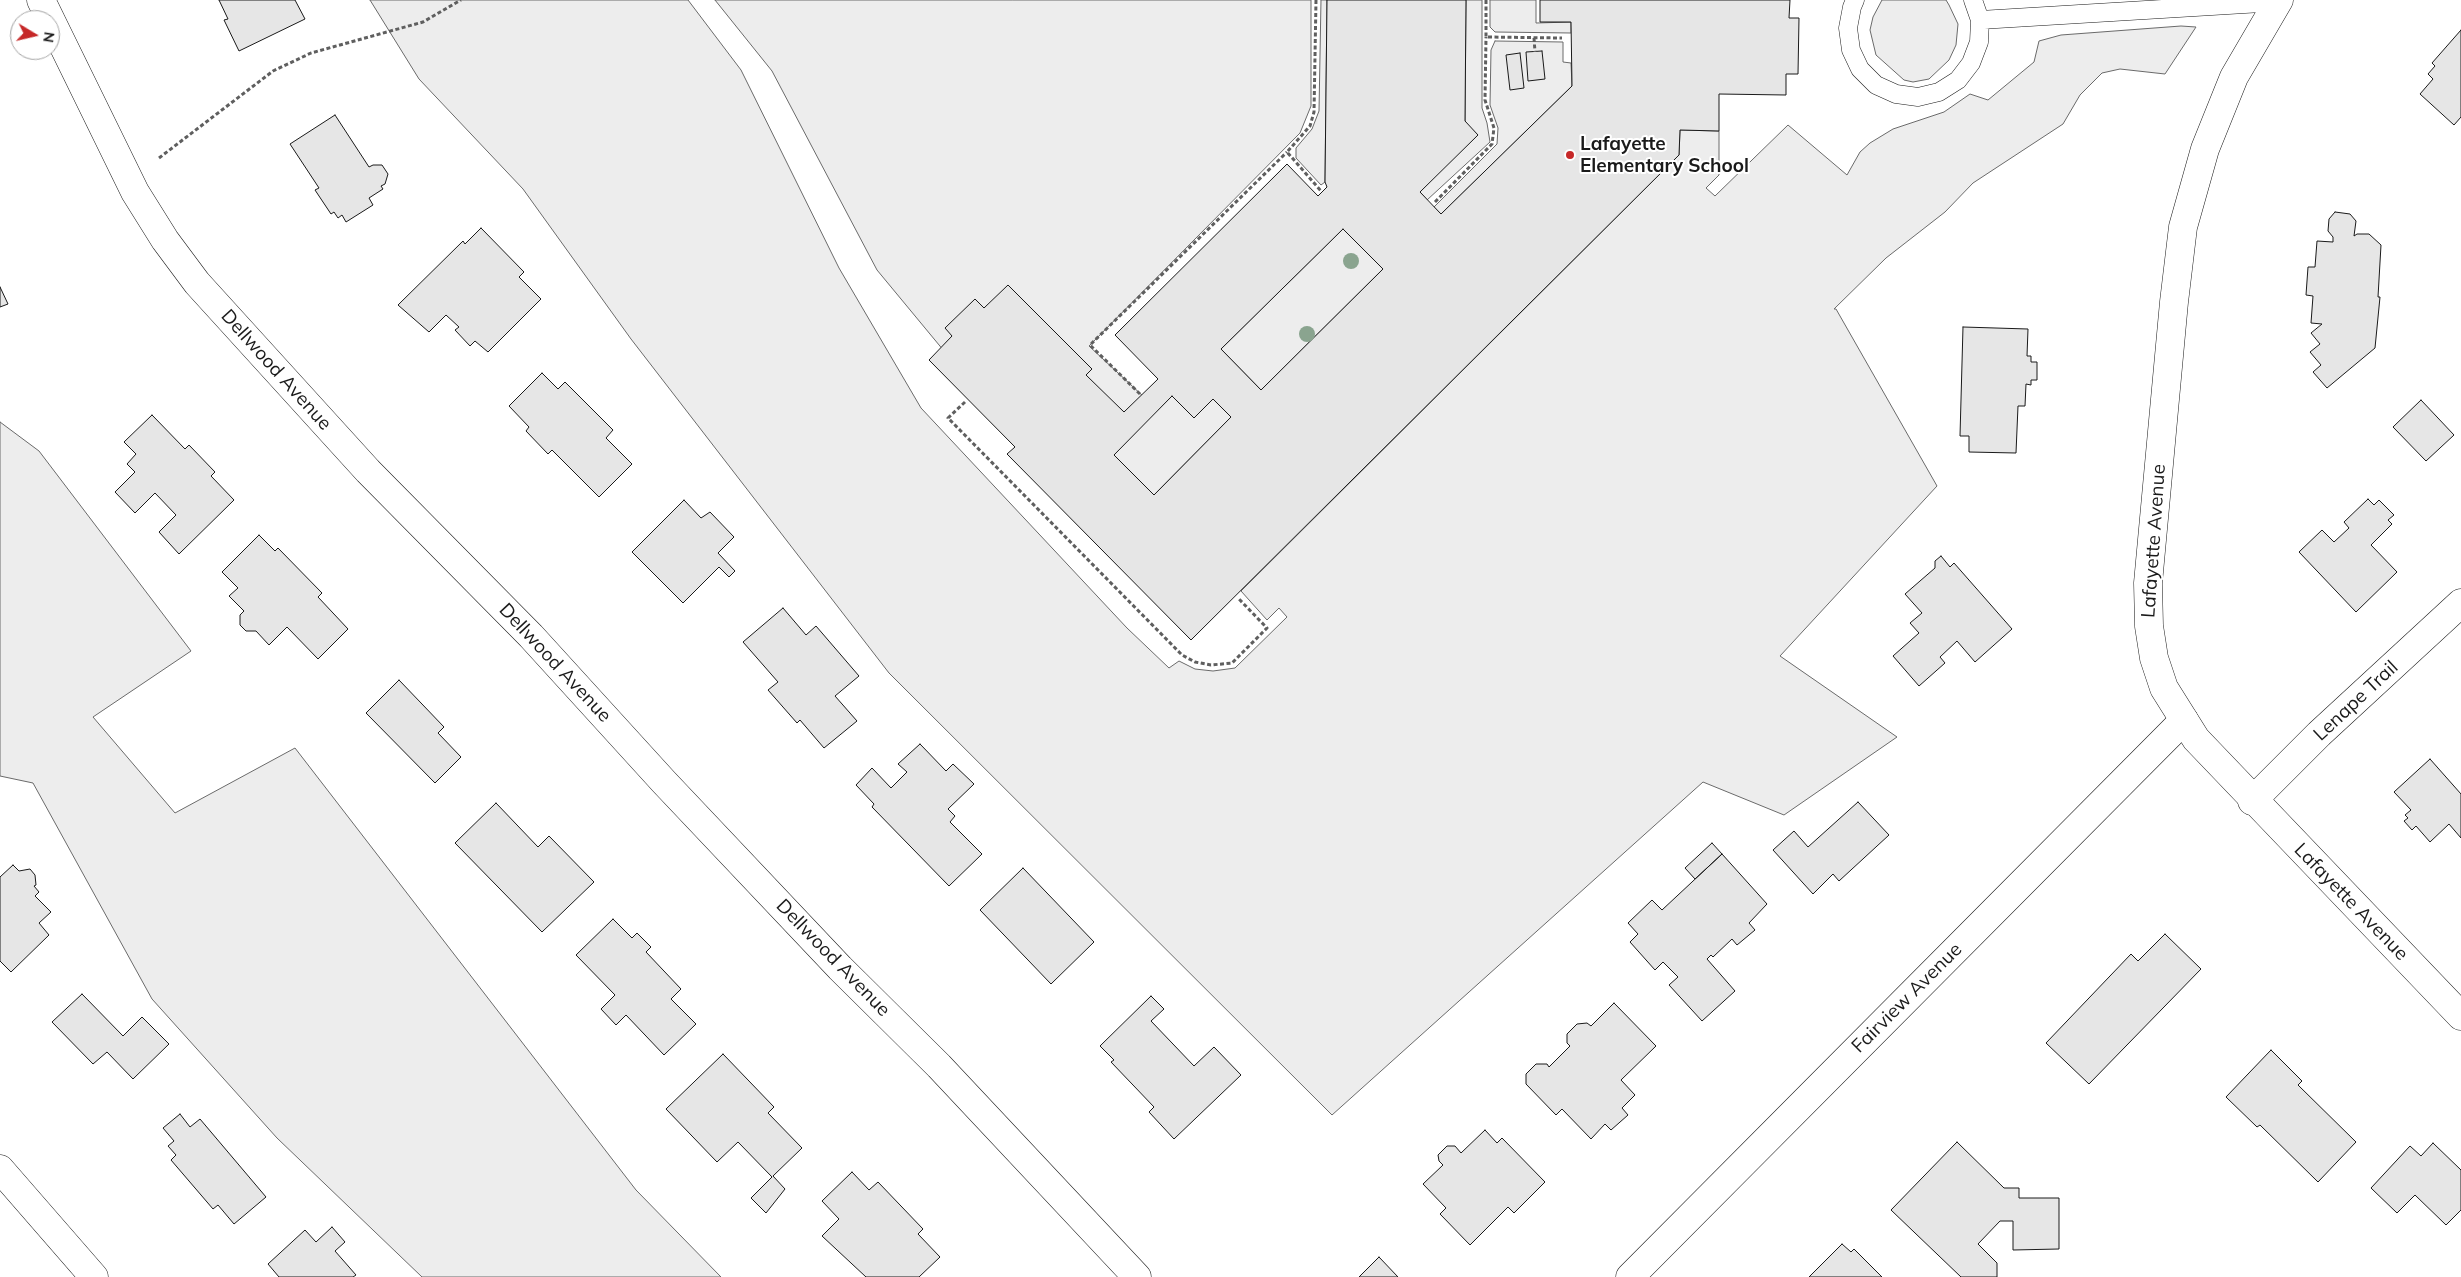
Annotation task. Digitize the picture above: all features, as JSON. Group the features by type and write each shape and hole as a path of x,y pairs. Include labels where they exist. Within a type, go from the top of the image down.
{"street":[{"name":"Dellwood Avenue","path":"41,0 135,192 165,240 197,283 368,471 531,636 664,782 840,968 938,1066 1137,1277"},
{"name":"Lafayette Avenue","path":"2279,1 2234,77 2205,148 2183,227 2173,312 2148,583 2149,626 2154,658 2164,688 2196,739 2252,801 2461,1016"},
{"name":"Lenape Trail","path":"2252,801 2320,734 2461,603"},
{"name":"Fairview Avenue","path":"1630,1277 2184,720"},
{"path":"0,1169 94,1277"}],"lane":[{"path":"1856,0 1852,7 1848,28 1851,50 1860,69 1876,85 1896,94 1918,97 1939,92 1958,80 1972,63 1979,42 1980,20 1974,0"},
{"path":"1980,20 2279,1"}],"path":[{"path":"159,158 273,71 311,53 423,22 461,0"},
{"path":"1140,394 1090,345 1287,152 1307,130 1314,112 1316,0"},
{"path":"1435,202 1492,144 1494,128 1485,100 1486,0"},
{"path":"1486,37 1562,38"},
{"path":"1534,38 1535,52"},
{"path":"1287,152 1321,191"},
{"path":"965,402 948,418 1182,655 1195,662 1211,665 1232,663 1267,628 1238,598"}],"shaded area":[{"path":"370,0 688,0 741,70 839,268 921,408 1127,628 1169,668 1179,661 1195,669 1213,671 1235,668 1287,617 1279,608 1267,620 1241,591 1679,155 1680,130 1719,131 1719,175 1706,188 1715,196 1788,125 1847,175 1860,152 1870,143 1893,129 1944,112 1970,94 1988,100 2034,62 2039,41 2061,35 2181,26 2196,27 2165,74 2120,69 2102,73 2080,95 2063,124 1973,183 1945,212 1886,258 1834,309 1836,309 1937,486 1780,656 1897,737 1784,815 1703,782 1332,1115 889,673 631,339 523,189 419,79"},
{"path":"715,0 1311,0 1311,106 1300,133 1089,346 1158,410 1172,396 1194,418 1213,399 1231,417 1154,495 1115,456 1069,502 877,270 772,71"},
{"path":"1321,0 1327,0 1325,182 1321,185 1296,158 1296,148 1312,129 1319,111"},
{"path":"1466,0 1482,0 1482,108 1490,142 1427,200 1420,192 1465,121"},
{"path":"1490,0 1536,0 1536,23 1571,22 1571,33 1495,32 1490,27"},
{"path":"1882,0 1946,0 1949,5 1958,24 1956,45 1949,60 1929,79 1913,82 1904,80 1876,55 1870,30 1873,17"},
{"path":"1495,41 1563,42 1563,62 1571,63 1572,86 1441,214 1434,207 1497,144 1498,128 1490,105 1491,50"},
{"path":"1343,229 1383,269 1261,390 1221,349"},
{"path":"0,422 39,451 191,651 93,717 175,813 295,748 636,1190 721,1277 422,1277 277,1138 152,999 33,783 0,776"}],"building":[{"path":"219,0 295,0 305,19 239,51 224,20 228,19"},
{"path":"1327,0 1466,0 1465,121 1478,135 1420,192 1441,214 1572,86 1571,22 1540,22 1540,0 1790,0 1789,18 1799,18 1798,74 1786,74 1786,95 1719,94 1719,131 1680,130 1679,155 1191,640 1007,454 1015,447 929,360 952,336 945,328 975,299 984,308 1008,285 1092,369 1086,375 1124,412 1158,379 1115,335 1287,164 1318,196 1327,187 1325,182","holes":["1343,229 1383,269 1261,390 1221,349","1172,396 1194,418 1213,399 1231,417 1154,495 1114,455"]},
{"path":"2461,30 2461,117 2454,125 2420,94 2433,79 2428,74 2435,66 2432,63"},
{"path":"1542,51 1545,79 1528,81 1526,52"},
{"path":"1520,53 1524,88 1510,90 1506,55"},
{"path":"335,115 369,167 382,165 388,174 385,184 381,186 383,189 369,198 373,205 346,222 342,215 338,218 334,212 331,214 315,190 319,188 290,144"},
{"path":"2335,212 2350,214 2356,221 2354,236 2357,234 2369,234 2381,245 2378,297 2380,297 2375,348 2327,388 2313,372 2321,365 2310,352 2320,344 2311,333 2322,324 2311,323 2313,296 2306,295 2308,267 2315,267 2317,241 2333,242 2333,237 2328,231 2329,219"},
{"path":"481,228 524,272 519,277 541,299 488,352 475,341 470,346 455,330 459,327 446,315 429,332 398,305 463,241 465,244"},
{"path":"0,287 8,304 0,307"},
{"path":"1963,327 2028,329 2027,356 2031,356 2031,362 2037,362 2037,380 2031,380 2031,385 2026,384 2025,406 2018,406 2016,453 1969,452 1969,436 1960,436"},
{"path":"542,373 558,389 565,382 613,430 606,438 632,464 599,497 552,450 548,454 526,431 529,427 509,406"},
{"path":"2421,400 2454,435 2426,461 2393,427"},
{"path":"152,415 185,449 189,445 215,472 211,476 234,500 179,554 159,532 176,515 155,493 135,513 115,492 135,472 127,464 136,454 124,442"},
{"path":"2368,499 2374,505 2379,500 2394,515 2388,520 2392,524 2371,545 2397,572 2356,612 2299,552 2322,530 2334,542 2349,528 2344,522"},
{"path":"684,500 701,518 710,512 734,537 718,553 735,571 729,577 719,567 683,603 632,552"},
{"path":"259,535 275,551 278,548 322,593 318,597 348,629 318,659 287,627 269,645 256,631 246,631 240,625 240,615 244,611 229,596 238,588 222,572"},
{"path":"1941,556 1950,567 1954,563 2012,629 1975,662 1957,641 1940,657 1945,663 1919,686 1893,656 1919,633 1910,623 1922,613 1905,594 1935,568 1935,561"},
{"path":"783,608 806,635 816,626 859,676 835,696 857,721 824,748 800,720 797,723 768,690 778,682 743,642"},
{"path":"399,680 444,727 438,733 461,757 435,783 366,713"},
{"path":"920,744 946,771 953,764 974,784 948,809 955,816 950,822 982,854 949,886 872,807 874,804 856,785 872,768 891,788 907,772 898,764"},
{"path":"2430,759 2461,794 2461,838 2449,824 2430,842 2416,826 2412,830 2404,821 2408,818 2405,815 2411,810 2394,792"},
{"path":"1858,802 1889,835 1839,881 1833,874 1813,894 1773,850 1794,831 1808,847"},
{"path":"496,803 538,847 549,836 594,882 542,932 455,843"},
{"path":"1712,843 1722,854 1695,879 1685,868"},
{"path":"1722,854 1767,904 1749,923 1755,930 1737,945 1732,939 1713,957 1711,955 1707,959 1735,991 1702,1021 1669,985 1678,977 1663,962 1655,970 1630,942 1638,934 1628,923 1652,900 1662,910"},
{"path":"13,865 19,871 30,869 35,875 36,885 34,886 39,892 35,896 51,912 39,923 49,935 11,972 0,961 0,877"},
{"path":"1023,868 1094,942 1051,984 980,910"},
{"path":"613,919 632,938 637,933 651,947 646,952 681,989 671,999 696,1024 664,1055 626,1015 616,1025 601,1009 615,995 576,955"},
{"path":"2165,934 2201,969 2089,1084 2046,1043 2131,954 2138,961"},
{"path":"82,994 123,1036 142,1017 169,1044 133,1079 107,1052 93,1064 52,1022"},
{"path":"1151,996 1164,1009 1151,1021 1194,1066 1214,1047 1241,1075 1174,1139 1149,1112 1154,1107 1111,1062 1114,1060 1100,1046"},
{"path":"1614,1003 1656,1046 1621,1080 1635,1095 1622,1108 1628,1115 1611,1130 1605,1124 1591,1139 1562,1109 1556,1115 1526,1084 1526,1074 1536,1064 1547,1064 1549,1067 1570,1046 1567,1043 1567,1034 1577,1024 1587,1023 1591,1026"},
{"path":"2271,1050 2302,1081 2298,1085 2356,1142 2318,1182 2260,1125 2257,1127 2226,1097"},
{"path":"723,1054 774,1107 768,1113 802,1148 773,1176 785,1189 766,1213 751,1198 772,1177 738,1142 717,1162 666,1109"},
{"path":"180,1114 190,1127 200,1119 266,1197 234,1224 218,1205 213,1209 171,1160 176,1155 168,1146 174,1141 163,1128"},
{"path":"1485,1130 1497,1143 1502,1138 1545,1182 1514,1213 1508,1207 1470,1245 1440,1214 1446,1208 1423,1184 1443,1165 1439,1161 1438,1155 1447,1146 1455,1146 1461,1153"},
{"path":"1957,1142 2004,1188 2019,1188 2019,1198 2059,1198 2059,1249 2013,1250 2013,1221 2000,1221 1978,1244 1997,1263 1997,1277 1961,1277 1891,1210"},
{"path":"2433,1143 2461,1170 2461,1210 2446,1225 2415,1195 2397,1213 2371,1188 2410,1146 2421,1156"},
{"path":"852,1172 869,1190 878,1182 923,1229 918,1234 940,1257 919,1277 866,1277 822,1236 839,1219 822,1201"},
{"path":"332,1227 345,1242 335,1251 356,1275 353,1277 279,1277 268,1264 305,1230 316,1242"},
{"path":"1842,1244 1851,1252 1854,1249 1882,1277 1809,1277"},
{"path":"1379,1257 1398,1277 1359,1277"}],"place":[{"name":"Lafayette Elementary School","path":"1570,155"}]}
